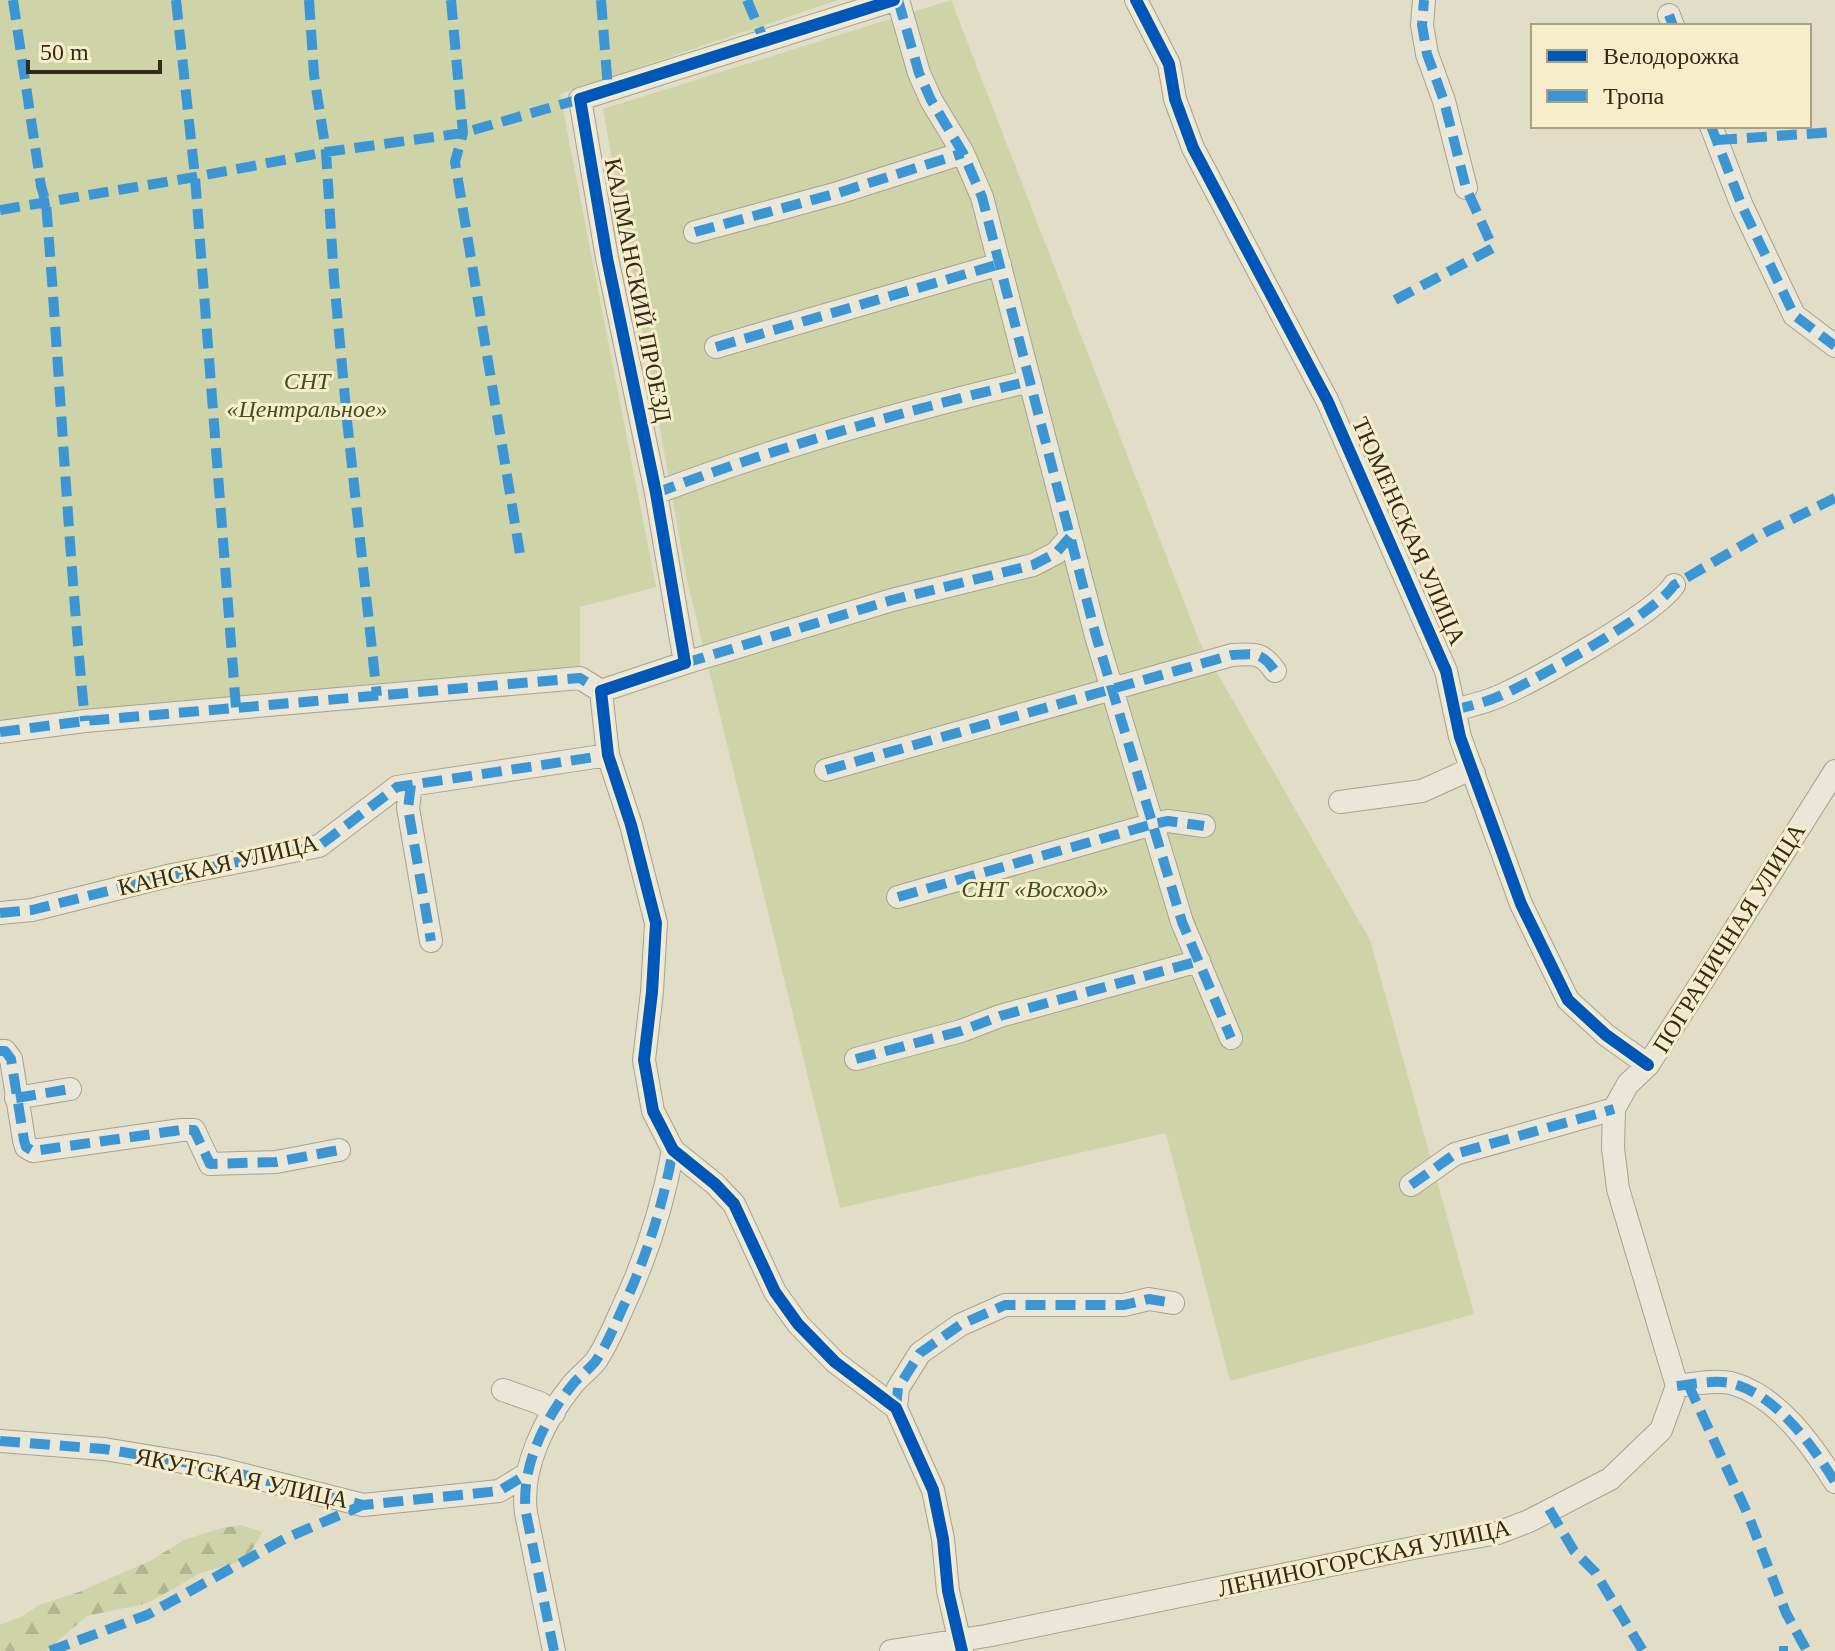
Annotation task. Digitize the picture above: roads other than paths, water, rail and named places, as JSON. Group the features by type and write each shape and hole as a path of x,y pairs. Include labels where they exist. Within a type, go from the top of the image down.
{"street":[{"path":"896,0 919,73 931,100 963,153 982,197 1070,537 1182,922 1231,1038"},
{"name":"КАЛМАНСКИЙ ПРОЕЗД","path":"685,663 656,493 607,258 580,99 896,0"},
{"name":"ТЮМЕНСКАЯ УЛИЦА","path":"1136,0 1169,64 1175,99 1193,148 1327,400 1446,671 1460,737 1521,904 1568,1000 1606,1035 1648,1065"},
{"path":"1424,0 1422,25 1427,54 1444,101 1466,188"},
{"path":"1712,128 1742,206 1794,315 1835,346"},
{"path":"695,232 838,193 963,153"},
{"path":"716,347 1000,264"},
{"path":"656,493 705,474 933,405 1030,381"},
{"path":"601,691 892,600 1033,565 1056,553 1070,537"},
{"path":"1454,710 1501,696 1551,669 1615,631 1668,594 1674,585"},
{"path":"826,770 1232,655 1253,654 1266,658 1275,671"},
{"path":"0,732 85,721 580,678 601,691"},
{"path":"601,691 608,755 631,825 656,923 644,1060 653,1111 673,1150 734,1204 775,1292 798,1324 835,1362 896,1408 933,1490 943,1539 948,1591 962,1646"},
{"name":"КАНСКАЯ УЛИЦА","path":"0,913 32,910 172,875 319,846 397,787 608,755"},
{"name":"ПОГРАНИЧНАЯ УЛИЦА","path":"1648,1065 1835,771"},
{"path":"1340,802 1422,791 1464,772 1474,773"},
{"path":"411,785 408,808 431,941"},
{"path":"898,897 1153,824 1168,821 1204,826"},
{"path":"856,1059 1199,961"},
{"path":"0,1051 5,1051 11,1059 24,1140 26,1147 33,1151 181,1130 194,1130 210,1164 276,1162 339,1150"},
{"path":"1648,1065 1628,1084 1614,1109 1613,1148 1618,1189 1677,1386 1732,1383 1761,1398 1781,1413 1821,1460 1835,1482"},
{"path":"16,1098 70,1089"},
{"path":"1411,1185 1455,1154 1614,1109"},
{"path":"554,1651 526,1513 527,1474 545,1427 573,1384 596,1360 623,1308 664,1201 673,1150"},
{"path":"896,1408 898,1388 920,1353 960,1325 1005,1305 1124,1305 1149,1299 1173,1303"},
{"name":"ЛЕНИНОГОРСКАЯ УЛИЦА","path":"891,1651 962,1646 1413,1548 1498,1533 1529,1521 1610,1479 1661,1430 1677,1386"},
{"path":"503,1390 540,1403 554,1413"},
{"name":"ЯКУТСКАЯ УЛИЦА","path":"0,1441 104,1449 213,1467 363,1505 499,1491 527,1474"}],"park label":[{"name":"СНТ «Центральное»","path":"307,395"},
{"name":"СНТ «Восход»","path":"1035,889"}]}
